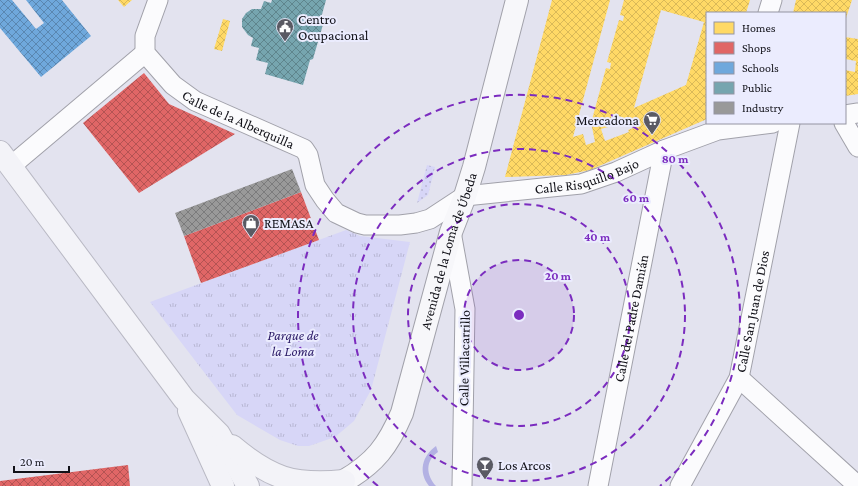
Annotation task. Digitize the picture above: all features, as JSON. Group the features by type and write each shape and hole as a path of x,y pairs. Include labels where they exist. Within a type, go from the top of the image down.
{"main road":[{"name":"Avenida de la Loma de Úbeda","path":"331,484 361,471 373,462 394,432 402,413 451,232 465,196 517,0"},
{"path":"5,159 248,486"},
{"path":"209,433 263,471 289,480 331,484"},
{"path":"209,433 223,486"},
{"path":"209,433 220,462 233,486"}],"street":[{"path":"5,159 145,52 145,36 158,0"},
{"path":"768,12 772,0"},
{"name":"Calle de la Alberquilla","path":"145,52 173,85 189,98 304,149 308,155 312,178 322,196 336,213 350,220 357,223 375,226 416,223 430,219 465,196"},
{"path":"846,115 858,113"},
{"name":"Calle Risquillo Bajo","path":"465,196 581,184 616,172 664,150 718,130 761,124"},
{"name":"Calle San Juan de Dios","path":"680,486 739,378 790,124"},
{"path":"845,124 858,147"},
{"name":"Calle del Padre Damián","path":"598,486 664,150"},
{"name":"Calle Villacarrillo","path":"451,232 465,309 462,486"},
{"path":"739,378 858,486"}],"green space":[{"path":"427,165 435,167 428,195 417,203"},
{"name":"Parque de la Loma","path":"346,230 360,236 410,242 371,390 354,421 335,437 309,446 298,446 280,440 237,415 150,302"}],"shaded area":[{"path":"436,446 438,452 431,460 428,468 430,477 436,486 429,486 423,475 423,464 427,454"}],"building: Homes":[{"path":"118,0 132,0 124,7"},
{"path":"552,0 610,0 573,137 583,134 586,145 595,142 592,127 590,127 606,68 610,69 611,63 607,62 619,20 623,21 624,16 620,15 624,0 750,0 746,12 706,12 706,119 590,170 566,175 505,177","holes":["661,10 704,22 686,85 634,108","612,114 622,117 620,124 636,119 639,126 628,130 629,132 605,141 601,129 608,127"]},
{"path":"796,0 852,0 846,18 846,12 793,12"},
{"path":"223,19 230,21 222,51 214,49"},
{"path":"846,37 858,39 858,94 846,96 846,70 855,72 856,61 846,59"}],"building: Shops":[{"path":"144,73 169,104 235,134 139,193 83,123"},
{"name":"REMASA","path":"301,192 319,240 201,283 184,236"},
{"path":"128,465 130,486 0,486 0,481"}],"building: Schools":[{"path":"0,0 12,0 36,29 44,23 26,0 62,0 91,36 41,77 0,28"}],"building: Public":[{"name":"Centro Ocupacional","path":"272,0 326,0 321,18 324,21 313,59 310,60 303,85 265,74 268,63 256,60 259,48 251,46 253,38 248,35 242,27 242,19 246,13 252,9 261,9 264,1 271,3"}],"building: Industry":[{"path":"292,169 301,192 184,236 175,213"}],"place":[{"name":"Centro Ocupacional","path":"285,42"},
{"name":"Mercadona","path":"652,135"},
{"name":"REMASA","path":"251,238"},
{"name":"Los Arcos","path":"485,480"}]}
